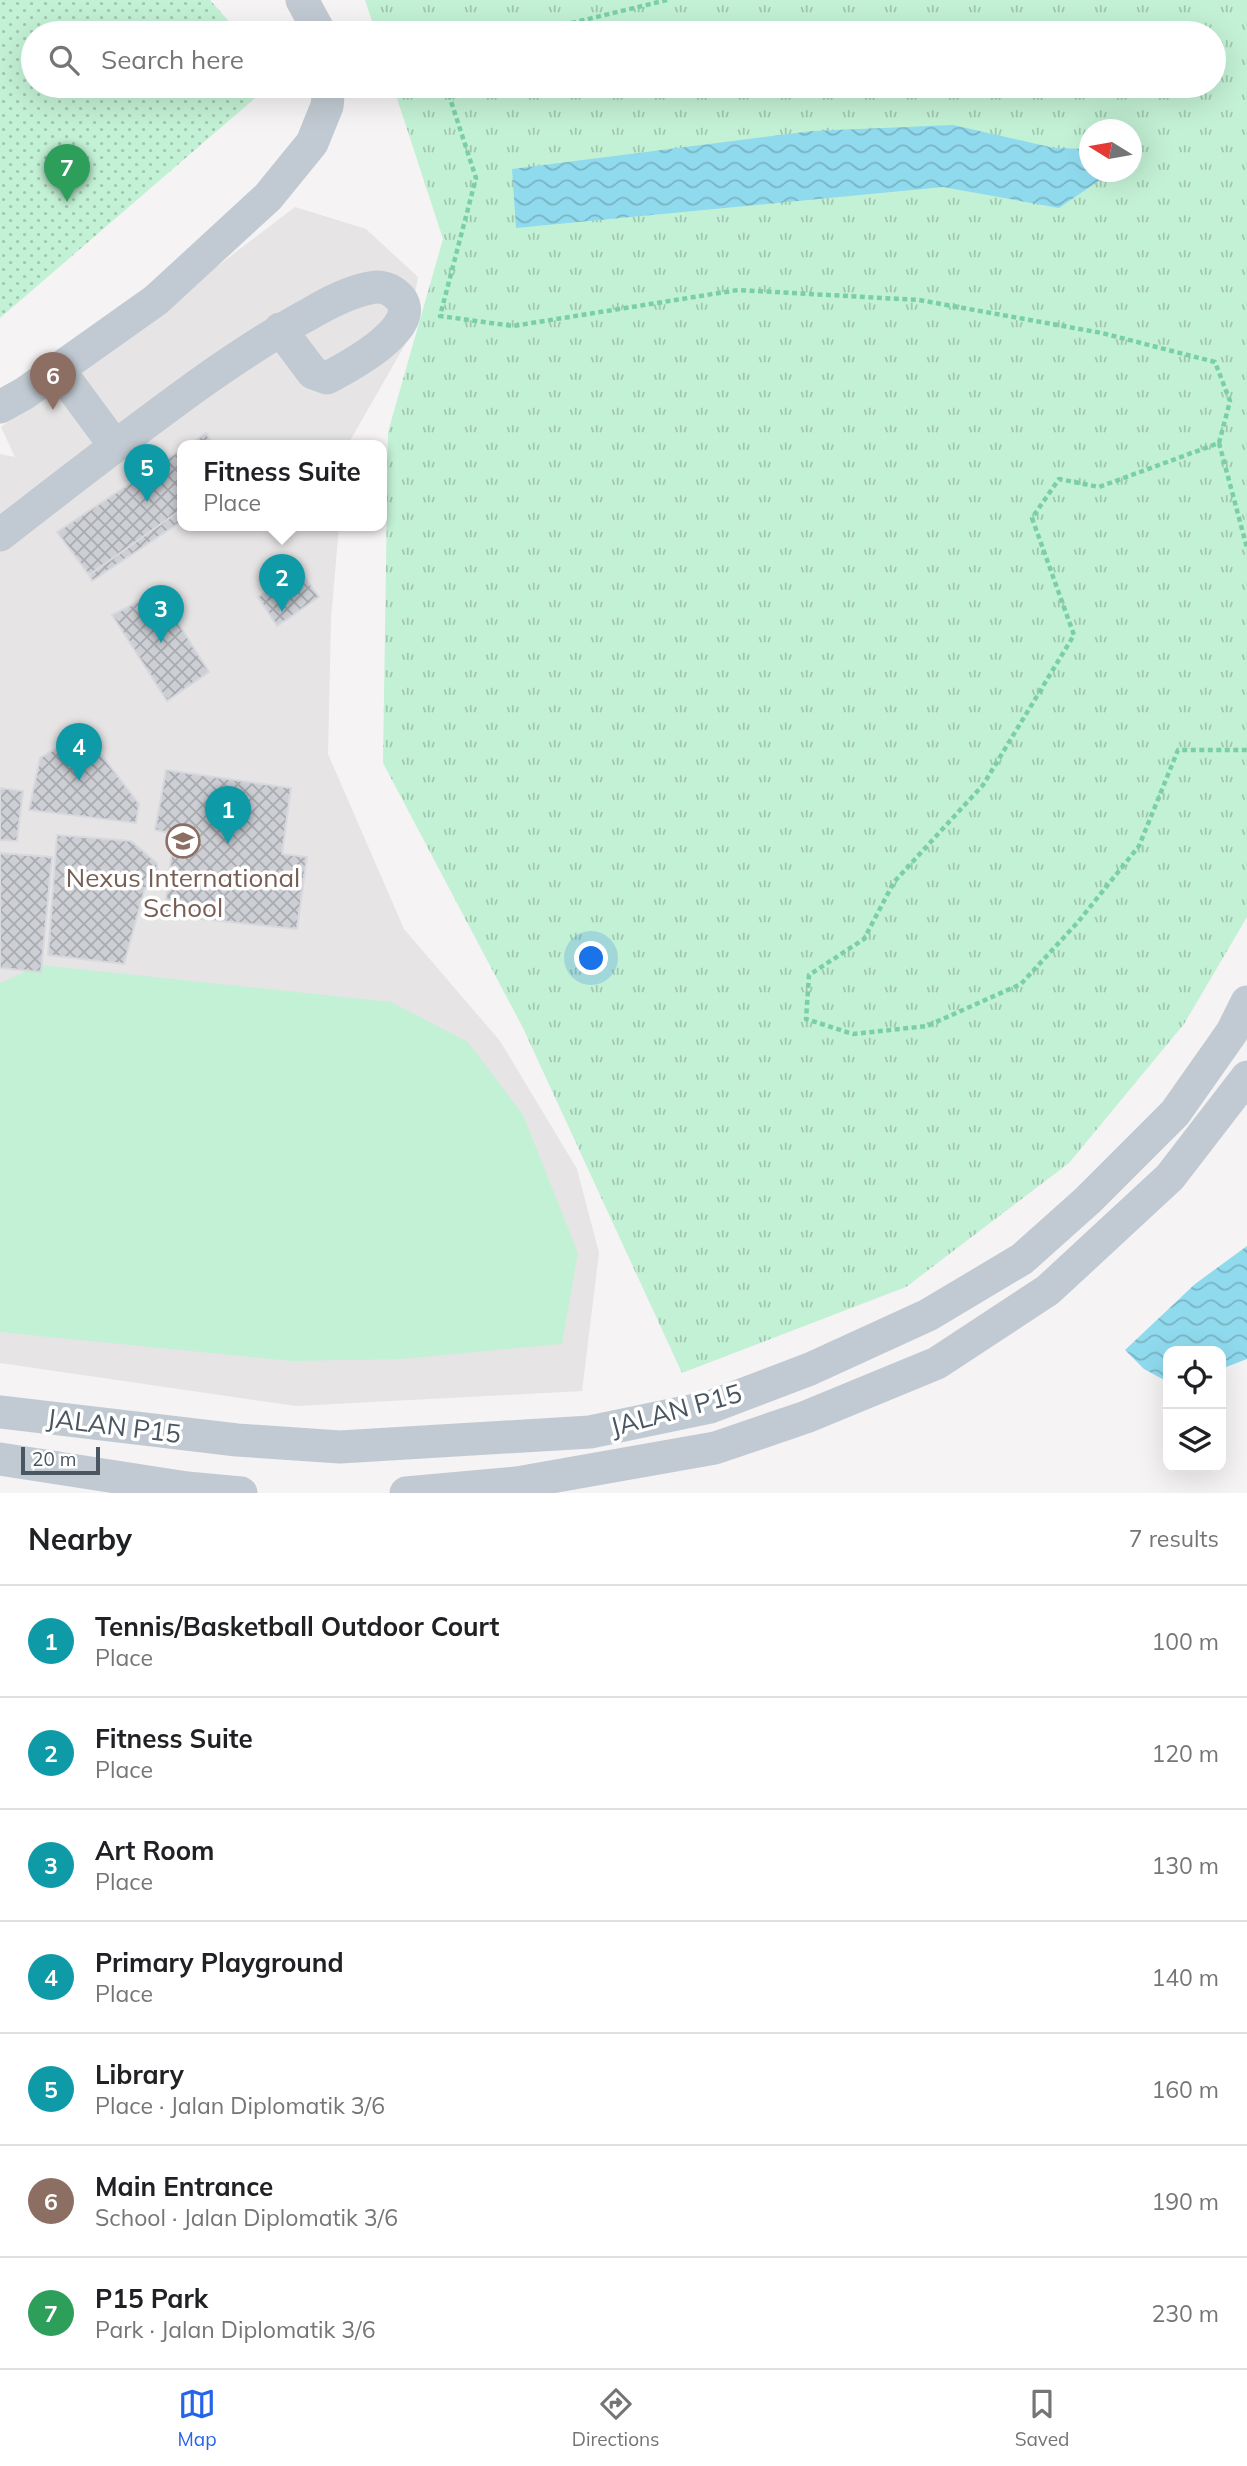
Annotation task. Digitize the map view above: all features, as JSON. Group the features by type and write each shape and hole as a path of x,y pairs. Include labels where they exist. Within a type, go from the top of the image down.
{"street":[{"path":"302,0 313,21"},
{"path":"0,407 59,370 156,300 268,197 312,143 328,98"},
{"path":"0,535 237,356 280,329"},
{"path":"59,370 115,446"},
{"name":"JALAN P15","path":"0,1412 223,1438 340,1447 590,1432 709,1407 810,1369 928,1315 1022,1259 1088,1200 1175,1113 1232,1032 1247,1002"},
{"name":"JALAN P15","path":"406,1493 517,1483 715,1448 806,1417 937,1363 1048,1290 1170,1177 1247,1077"},
{"path":"709,1407 715,1448"},
{"name":"JALAN P15","path":"0,1459 187,1488 241,1493"}],"path":[{"path":"580,21 667,0"},
{"path":"450,98 476,178 440,316 513,326 738,290 919,300 1102,334 1215,362 1230,401 1219,443 1247,548"},
{"path":"1219,443 1099,487 1059,479 1032,518 1074,635 982,785 894,883 864,939 809,975 806,1019 853,1034 927,1026 1021,984 1078,922 1139,846 1178,750 1247,750"}],"shaded area":[{"name":"Nexus International School","path":"295,207 366,229 418,277 406,343 350,440 177,440 177,531 339,531 331,619 328,754 404,929 500,1041 577,1169 599,1253 582,1391 296,1406 0,1363 0,454 15,457 1,427"}],"green space":[{"path":"0,0 210,0 228,21 21,21 21,98 255,98 0,318"},
{"path":"365,0 1247,0 1247,917 1184,1024 1069,1163 906,1287 682,1373 523,1028 383,763 388,432 443,239 397,98 1226,98 1226,21 372,21"},
{"path":"40,965 391,1002 468,1042 523,1115 578,1253 562,1344 401,1359 291,1361 0,1332 0,983"}],"water":[{"path":"953,125 1054,148 1079,149 1079,182 1097,182 1059,208 943,187 516,228 512,169 812,131"},
{"path":"1247,1246 1247,1359 1226,1367 1226,1346 1163,1346 1163,1379 1144,1369 1125,1350 1195,1284"}],"building":[{"path":"206,433 210,440 196,440"},
{"path":"177,452 177,513 89,575 57,532"},
{"path":"177,513 177,524 92,581 89,575"},
{"path":"300,570 319,597 277,626 258,597"},
{"path":"158,591 209,672 167,701 112,615"},
{"path":"84,732 139,804 136,823 29,810 40,758"},
{"path":"166,770 291,788 282,854 307,857 297,929 164,915 174,834 155,830"},
{"path":"0,788 23,791 17,841 0,840"},
{"path":"57,835 131,841 157,863 159,889 145,888 124,964 48,955"},
{"path":"0,853 52,857 41,972 0,968"}],"place":[{"name":"P15 Park","path":"67,202"},
{"name":"Main Entrance","path":"53,410"},
{"name":"Library","path":"147,502"},
{"name":"Fitness Suite","path":"282,612"},
{"name":"Art Room","path":"161,643"},
{"name":"Primary Playground","path":"79,781"},
{"name":"Nexus International School","path":"183,841"},
{"name":"Tennis/Basketball Outdoor Court","path":"228,844"}]}
